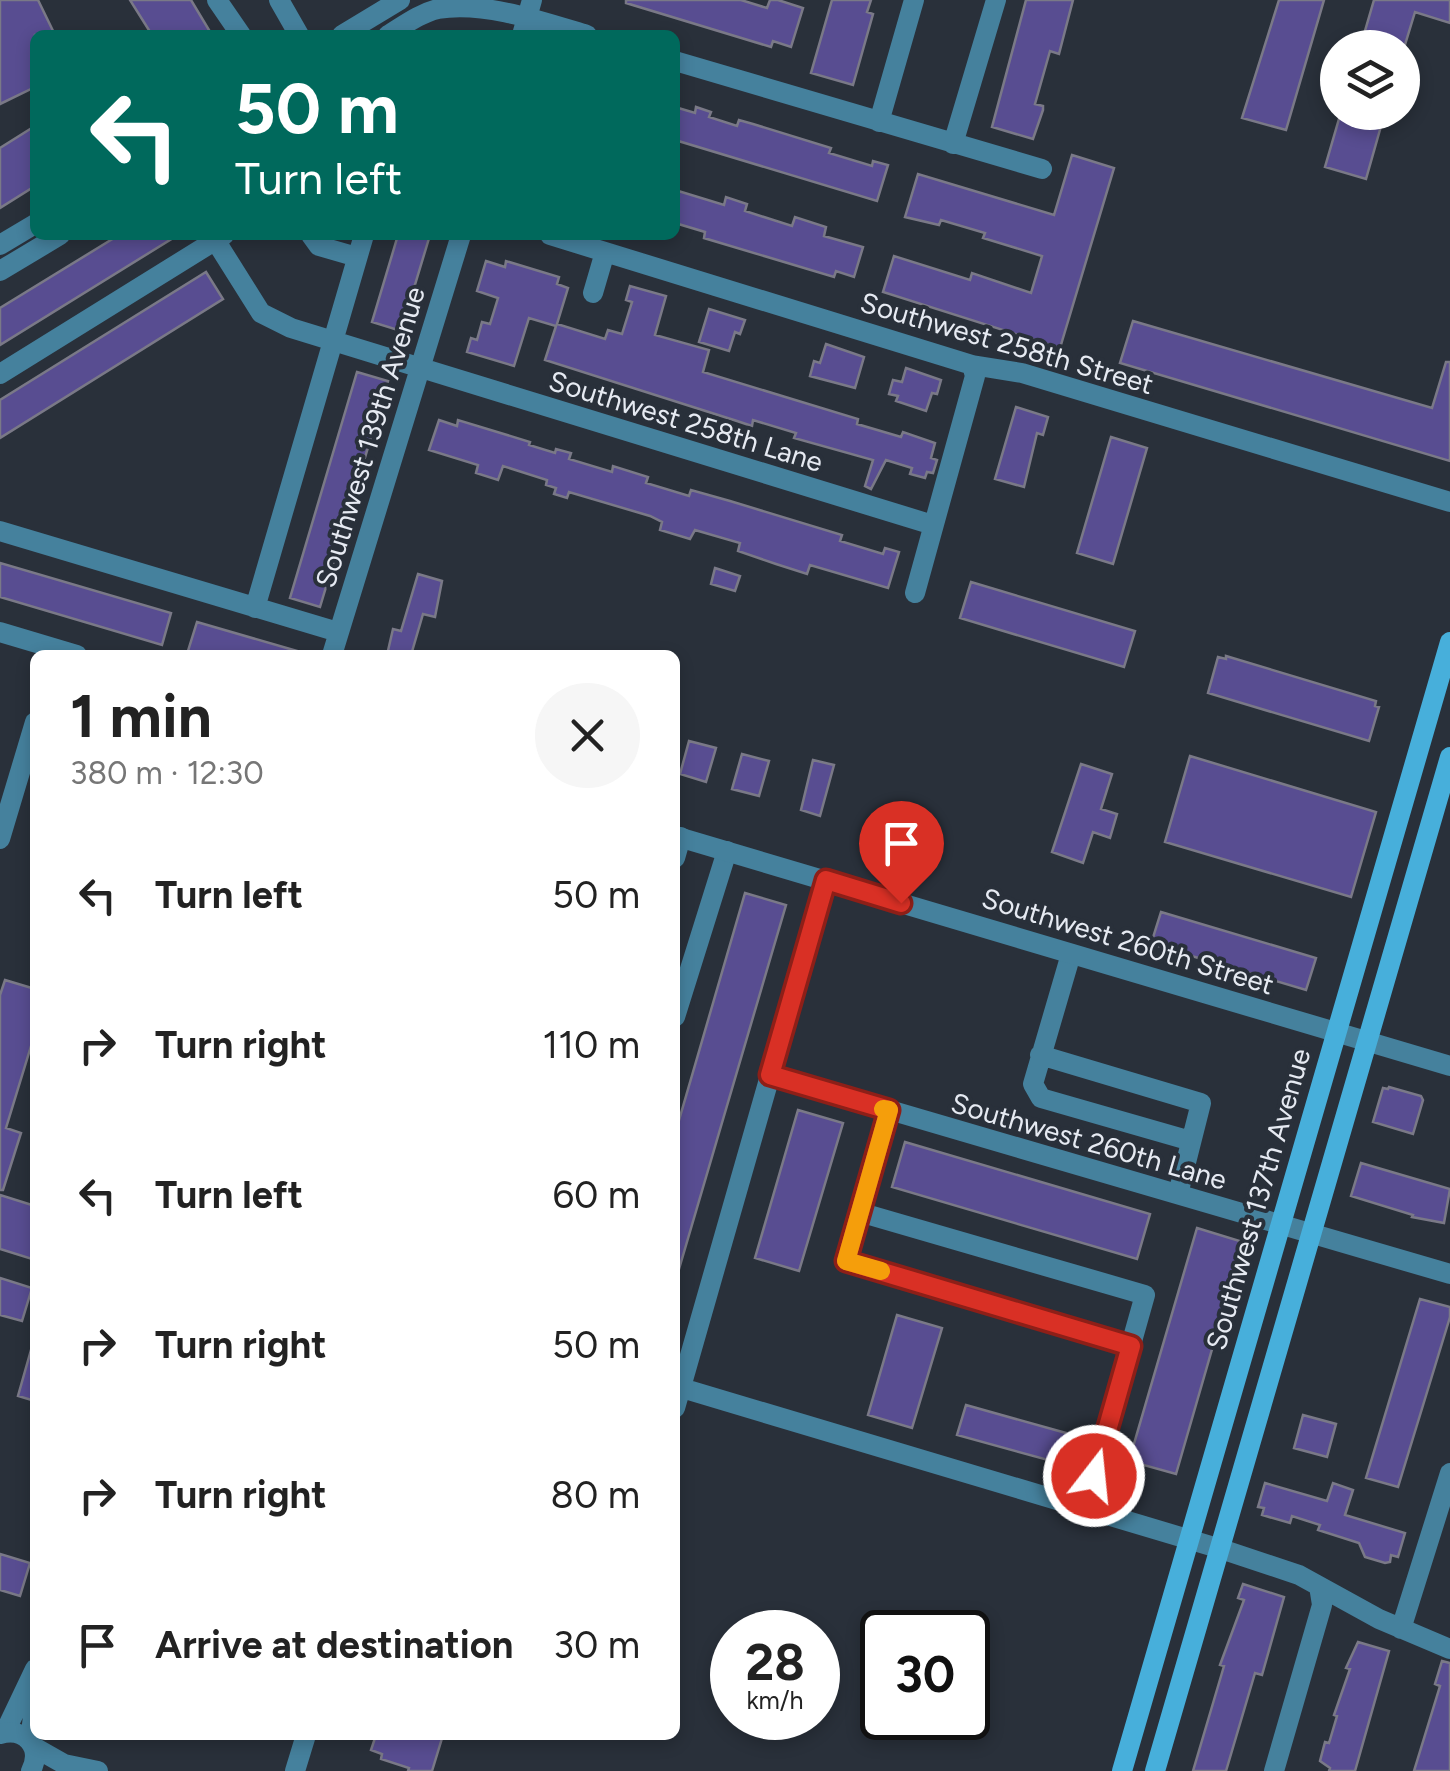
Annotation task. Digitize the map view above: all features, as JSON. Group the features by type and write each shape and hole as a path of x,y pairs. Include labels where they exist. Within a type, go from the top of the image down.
{"main road":[{"name":"Southwest 137th Avenue","path":"1122,1771 1450,642"},
{"path":"1155,1771 1450,757"}],"street":[{"path":"217,0 238,30"},
{"path":"279,0 296,30"},
{"path":"350,30 400,0"},
{"path":"879,122 914,0"},
{"path":"953,144 996,0"},
{"path":"398,30 437,10 526,11 574,30"},
{"path":"680,62 1042,169"},
{"path":"0,245 30,227"},
{"path":"0,271 52,240"},
{"path":"0,374 212,240"},
{"name":"Southwest 258th Lane","path":"219,240 261,314 291,328 933,526"},
{"path":"316,240 320,246 357,258"},
{"path":"254,608 362,240"},
{"name":"Southwest 139th Avenue","path":"333,650 460,240"},
{"name":"Southwest 258th Street","path":"566,240 972,366 1022,374 1450,502"},
{"path":"594,293 605,252"},
{"path":"915,594 975,376 972,366"},
{"path":"0,531 338,632"},
{"path":"0,632 54,650"},
{"path":"0,839 30,739"},
{"name":"Southwest 260th Street","path":"680,844 727,851 1450,1066"},
{"path":"680,1001 727,851"},
{"path":"680,1384 826,880"},
{"path":"1071,954 1032,1084 1041,1098 1191,1141"},
{"path":"1040,1055 1201,1103 1178,1194"},
{"name":"Southwest 260th Lane","path":"770,1075 1450,1274"},
{"path":"889,1110 846,1261 1131,1346"},
{"path":"859,1212 1145,1295 1085,1508"},
{"path":"680,1395 1085,1508 1299,1575 1402,1629 1450,1649"},
{"path":"1402,1629 1450,1473"},
{"path":"1274,1771 1322,1604 1319,1586"},
{"path":"2,1733 30,1679"},
{"path":"2,1733 18,1732 64,1764 98,1771"},
{"path":"31,1771 35,1762 32,1740"},
{"path":"295,1771 304,1740"}],"building":[{"path":"0,0 38,0 53,30 30,30 30,89 0,104"},
{"path":"130,0 191,0 209,30 149,30"},
{"path":"626,0 741,0 767,8 770,0 778,0 803,8 791,47 773,41 771,47"},
{"path":"832,0 871,0 867,12 873,14 853,85 811,73"},
{"path":"1026,0 1073,0 1059,54 1050,51 1035,104 1043,106 1043,110 1033,139 992,127"},
{"path":"1279,0 1324,0 1286,130 1242,118"},
{"path":"1374,0 1450,0 1450,23 1415,12 1410,30 1365,30"},
{"path":"696,107 711,112 709,117 737,126 739,120 831,148 829,153 872,166 873,161 888,165 877,201 680,142 680,108 695,113"},
{"path":"30,129 30,189 0,208 0,148"},
{"path":"1336,130 1380,130 1366,179 1325,167"},
{"path":"1072,155 1114,168 1060,348 883,292 894,256 970,280 972,273 1031,293 1042,256 941,220 939,225 905,217 918,174 1054,215"},
{"path":"680,192 724,205 726,197 747,204 745,211 792,226 795,217 826,227 824,236 863,247 854,277 836,271 834,277 704,238 705,232 680,224"},
{"path":"111,240 170,240 0,345 0,308"},
{"path":"397,240 428,240 401,331 372,322"},
{"path":"486,261 505,267 506,261 559,277 557,284 568,288 557,324 605,339 608,330 622,334 632,302 626,300 630,286 666,296 655,335 709,350 703,372 858,419 857,424 901,437 903,432 935,443 931,458 937,460 933,473 927,472 925,478 910,474 912,468 886,460 871,489 865,486 873,460 794,438 796,433 753,420 752,426 545,360 556,326 529,318 514,366 467,352 471,338 477,340 482,322 490,324 498,298 477,291"},
{"path":"206,272 223,299 0,438 0,400"},
{"path":"709,309 745,320 740,334 735,332 729,351 699,342"},
{"path":"1133,321 1432,408 1446,362 1450,362 1450,461 1120,363"},
{"path":"826,344 864,357 855,388 810,376 814,361 820,363"},
{"path":"906,368 941,380 926,411 896,401 898,396 889,394 893,380 902,382"},
{"path":"357,372 388,381 320,607 290,598"},
{"path":"1016,407 1048,417 1043,435 1037,433 1024,487 995,479"},
{"path":"439,420 457,426 458,420 555,453 556,449 571,453 569,459 612,472 613,466 648,477 646,483 689,496 691,490 730,501 842,535 840,541 883,554 885,548 899,552 888,588 810,565 807,574 738,551 740,543 695,530 690,539 660,530 662,522 650,516 569,492 567,498 554,494 556,488 546,485 547,480 503,466 498,480 476,473 478,465 429,450"},
{"path":"1111,437 1147,448 1113,564 1077,553"},
{"path":"0,563 171,613 162,645 0,597"},
{"path":"715,568 740,576 735,591 711,584"},
{"path":"418,574 442,581 435,617 423,614 412,650 388,650 393,629 401,631"},
{"path":"971,582 1135,631 1124,667 960,618"},
{"path":"197,622 294,650 188,650"},
{"path":"1226,656 1376,701 1375,706 1379,707 1369,741 1208,693 1218,657"},
{"path":"689,741 716,748 706,782 680,774"},
{"path":"742,754 769,761 759,796 732,789"},
{"path":"1190,756 1376,812 1351,897 1165,842"},
{"path":"813,760 834,765 820,816 801,810"},
{"path":"1081,764 1112,774 1101,809 1117,814 1110,838 1093,832 1083,863 1052,852"},
{"path":"745,893 786,905 680,1266 680,1117"},
{"path":"1161,912 1316,958 1306,990 1151,944"},
{"path":"5,980 30,988 30,1049 6,1128 21,1133 3,1190 0,1190 0,995"},
{"path":"1383,1088 1421,1096 1413,1134 1373,1122"},
{"path":"798,1110 843,1123 799,1271 755,1258"},
{"path":"905,1142 1150,1214 1137,1259 892,1187"},
{"path":"1361,1163 1450,1189 1444,1223 1412,1217 1351,1196"},
{"path":"0,1195 30,1204 30,1258 0,1249"},
{"path":"1197,1228 1243,1242 1176,1474 1129,1461"},
{"path":"0,1278 30,1287 22,1321 0,1315"},
{"path":"1420,1299 1450,1307 1450,1317 1398,1487 1366,1478"},
{"path":"897,1315 942,1328 912,1428 868,1415"},
{"path":"30,1354 30,1400 18,1396"},
{"path":"966,1405 1073,1435 1067,1459 1060,1458 1059,1463 957,1435"},
{"path":"1303,1415 1336,1424 1327,1457 1294,1448"},
{"path":"1265,1483 1327,1501 1333,1483 1353,1490 1345,1515 1405,1533 1398,1557 1391,1555 1390,1562 1385,1563 1365,1557 1359,1543 1318,1530 1320,1525 1292,1516 1290,1523 1262,1515 1264,1508 1258,1507"},
{"path":"0,1554 30,1563 20,1596 0,1590"},
{"path":"1243,1584 1284,1597 1262,1675 1255,1673 1226,1771 1193,1771 1224,1666 1220,1665 1244,1600 1238,1598"},
{"path":"1358,1642 1389,1651 1355,1771 1329,1771 1320,1761 1337,1716 1334,1715 1350,1669 1346,1668"},
{"path":"1442,1661 1450,1663 1450,1771 1414,1771 1440,1686 1435,1684"},
{"path":"374,1740 441,1740 432,1771 408,1771 409,1768 381,1759 382,1754 371,1750"}],"slow traffic":[{"path":"881,1271 846,1261 889,1110 883,1109"}],"route":[{"path":"901,903 826,880 770,1075 889,1110 846,1261 1131,1346 1094,1476"}]}
